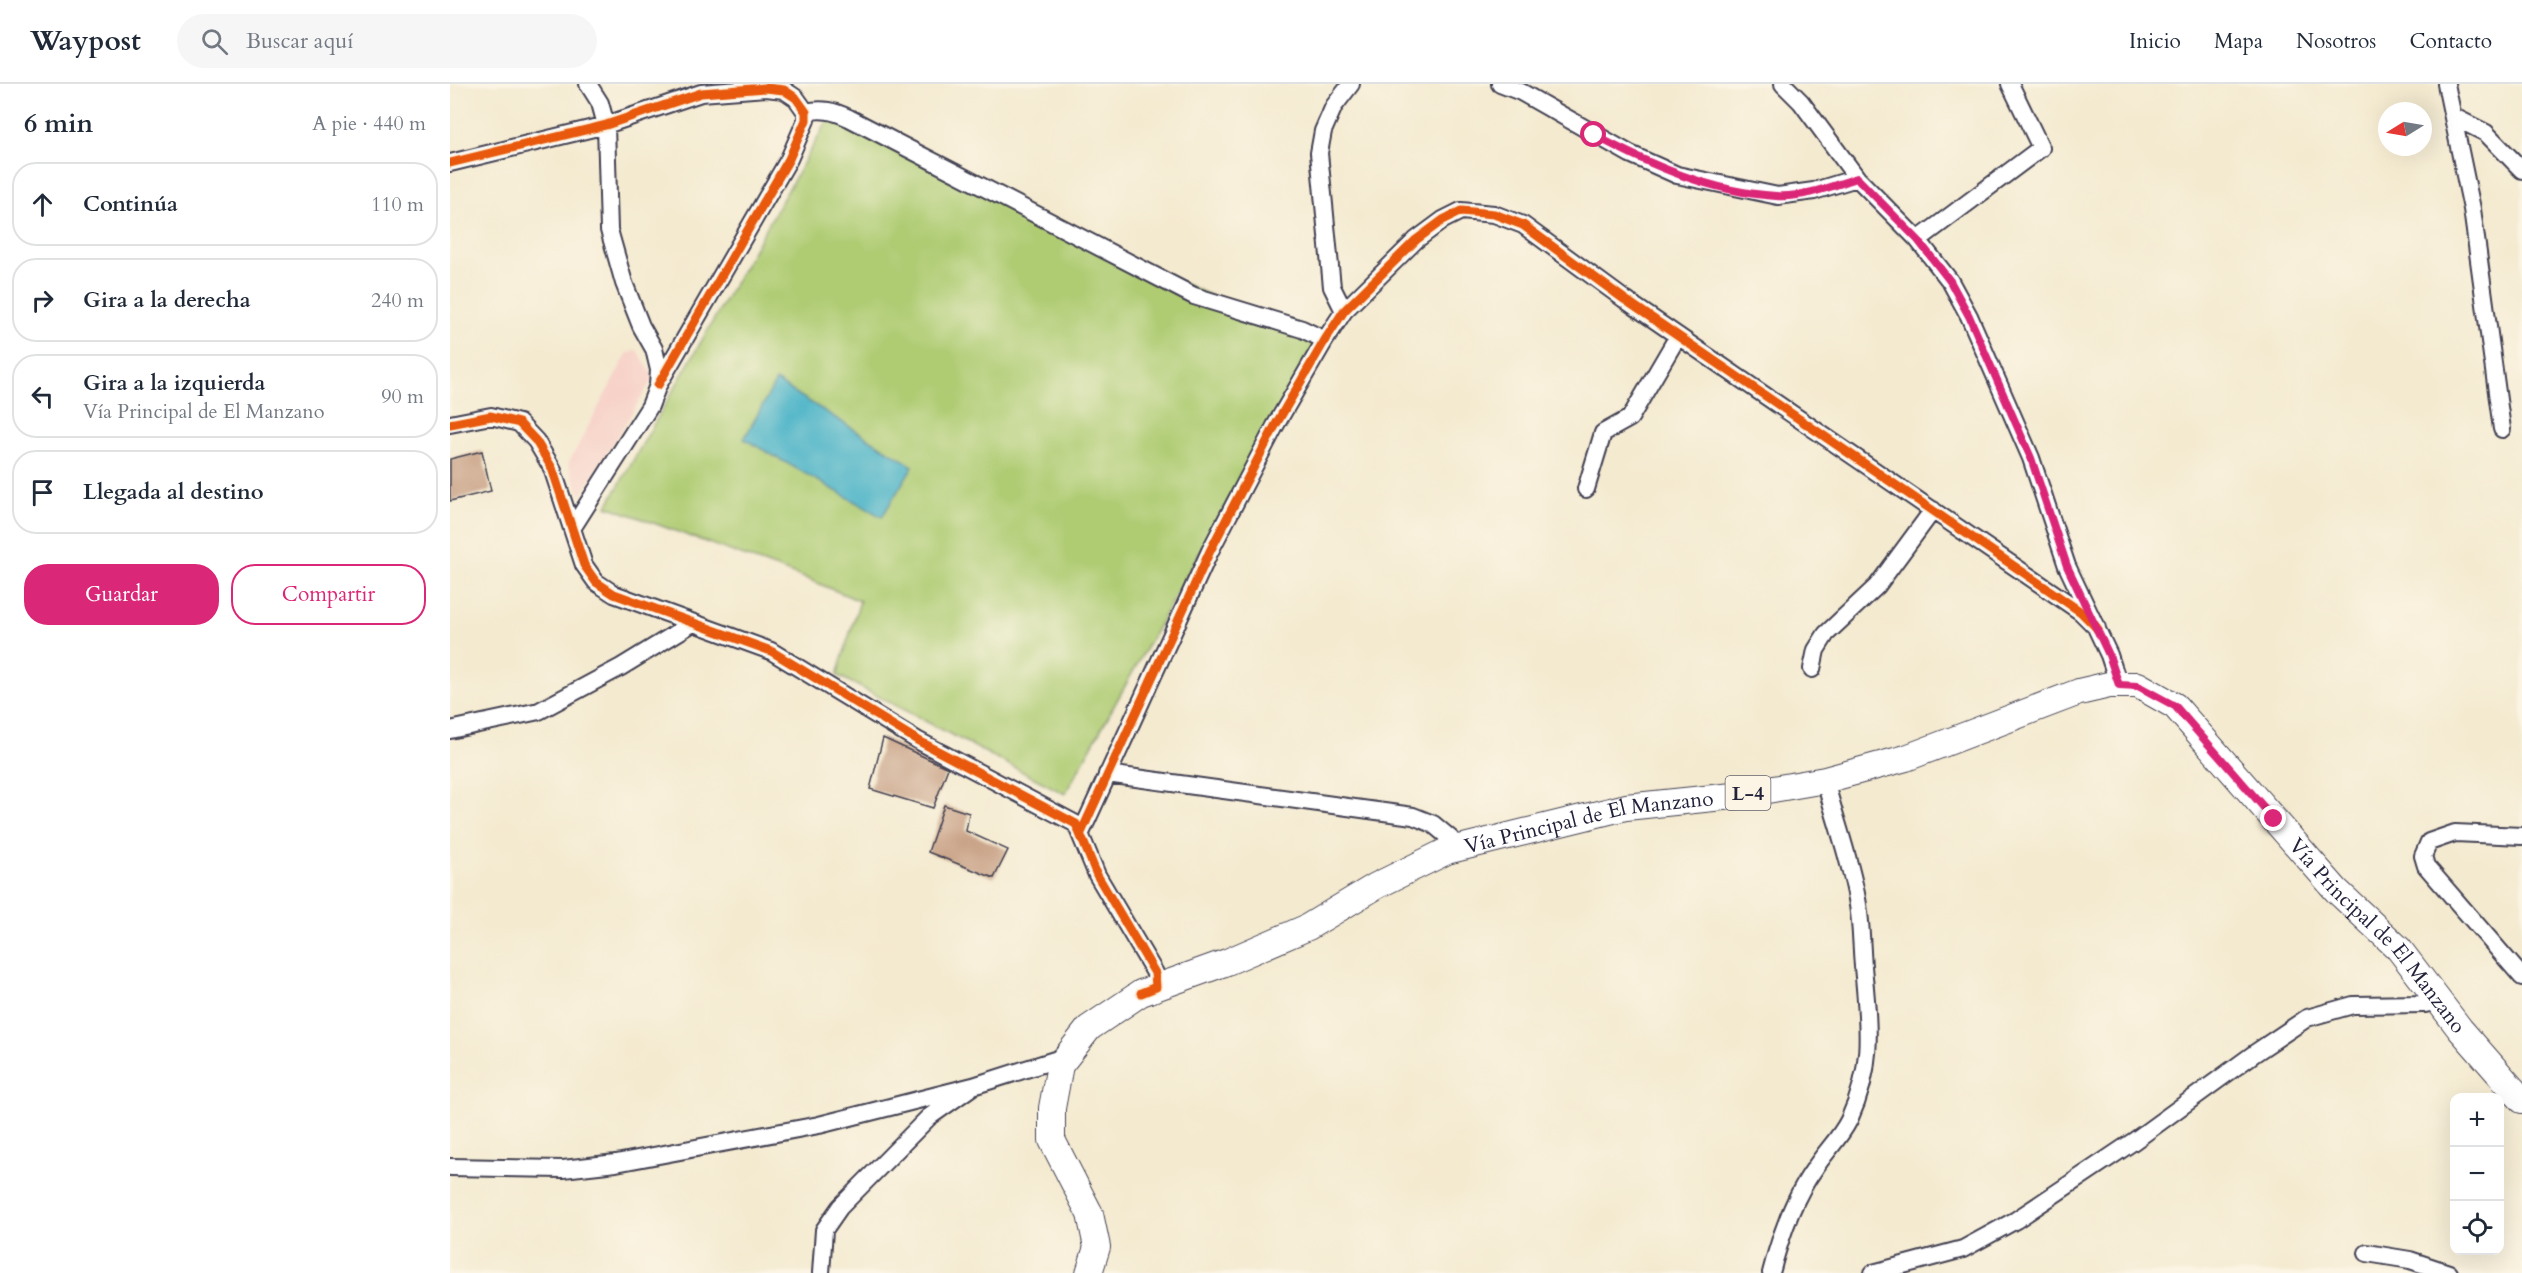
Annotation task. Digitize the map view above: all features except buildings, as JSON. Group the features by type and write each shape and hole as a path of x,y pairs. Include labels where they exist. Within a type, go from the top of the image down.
{"main road":[{"name":"Vía Principal de El Manzano","path":"1089,1273 1097,1247 1090,1214 1052,1140 1052,1108 1060,1065 1089,1028 1141,993 1227,962 1308,927 1376,886 1447,851 1626,807 1732,796 1825,780 1906,758 2079,692 2109,685 2138,686 2175,706 2336,890 2399,949 2460,1029 2522,1100"}],"street":[{"path":"588,84 600,103 606,125 609,230 624,283 641,326 654,349 659,370 658,386"},
{"path":"1344,311 1332,287 1319,153 1323,131 1334,106 1351,84"},
{"path":"1500,84 1521,92 1630,154 1677,175 1778,196 1814,191 1857,178"},
{"path":"1783,84 1801,102 1857,178 1918,240 1950,281 1969,316 2031,458 2067,566 2097,628 2119,685"},
{"path":"1918,240 2041,148 2010,84"},
{"path":"2446,84 2472,209 2502,429"},
{"path":"450,163 606,125 701,93 766,88 784,90 796,98 806,112 806,120 789,159 658,386 650,406 573,526"},
{"path":"806,112 816,109 832,111 849,118 1194,296 1302,329 1325,340"},
{"path":"2454,117 2486,133 2522,170"},
{"path":"1080,833 1210,551 1275,426 1325,340 1344,311 1416,240 1443,220 1461,211 1494,214 1523,225 1678,336 2081,612 2097,628"},
{"path":"1586,489 1603,433 1630,418 1678,336"},
{"path":"450,424 490,416 519,423 536,441 552,468 584,565 596,582 614,594 771,651 917,740 1061,814 1076,824 1097,875 1155,973 1156,987 1141,993"},
{"path":"1812,669 1816,650 1826,634 1877,586 1933,510"},
{"path":"450,730 539,711 621,667 693,623"},
{"path":"1107,774 1413,816 1433,824 1450,839 1447,851"},
{"path":"1771,1273 1782,1235 1801,1191 1814,1169 1840,1137 1849,1120 1862,1084 1870,1039 1858,902 1825,780"},
{"path":"2522,836 2455,833 2429,842 2423,856 2426,866 2522,977"},
{"path":"1873,1273 1963,1249 2016,1220 2134,1141 2307,1018 2324,1011 2354,1005 2425,1004 2439,1001"},
{"path":"450,1167 563,1169 616,1163 819,1125 973,1086 1067,1056"},
{"path":"821,1273 824,1230 840,1207 929,1117 973,1086"},
{"path":"2367,1253 2410,1260 2449,1273"}],"shaded area":[{"path":"637,350 654,377 581,496 568,464 627,354"}],"green space":[{"path":"836,106 1032,217 1326,346 1265,434 1065,794 837,675 860,601 810,580 607,506"}],"water":[{"path":"776,381 913,466 882,517 744,439"}],"cycle path":[{"path":"450,163 606,125 701,93 766,88 784,90 796,98 806,112 806,120 789,159 658,385"},
{"path":"1081,833 1210,551 1275,426 1325,340 1344,311 1416,240 1443,220 1461,211 1494,214 1523,225 1624,299 2081,612 2097,628"},
{"path":"450,424 491,416 519,423 536,441 552,468 584,565 596,582 614,594 771,651 917,740 1076,824 1097,875 1155,973 1156,987 1141,993"}],"route":[{"path":"1594,135 1677,175 1778,196 1814,191 1857,178 1918,240 1950,281 1969,316 2031,458 2067,566 2109,655 2119,685 2138,686 2175,706 2274,819"}]}
